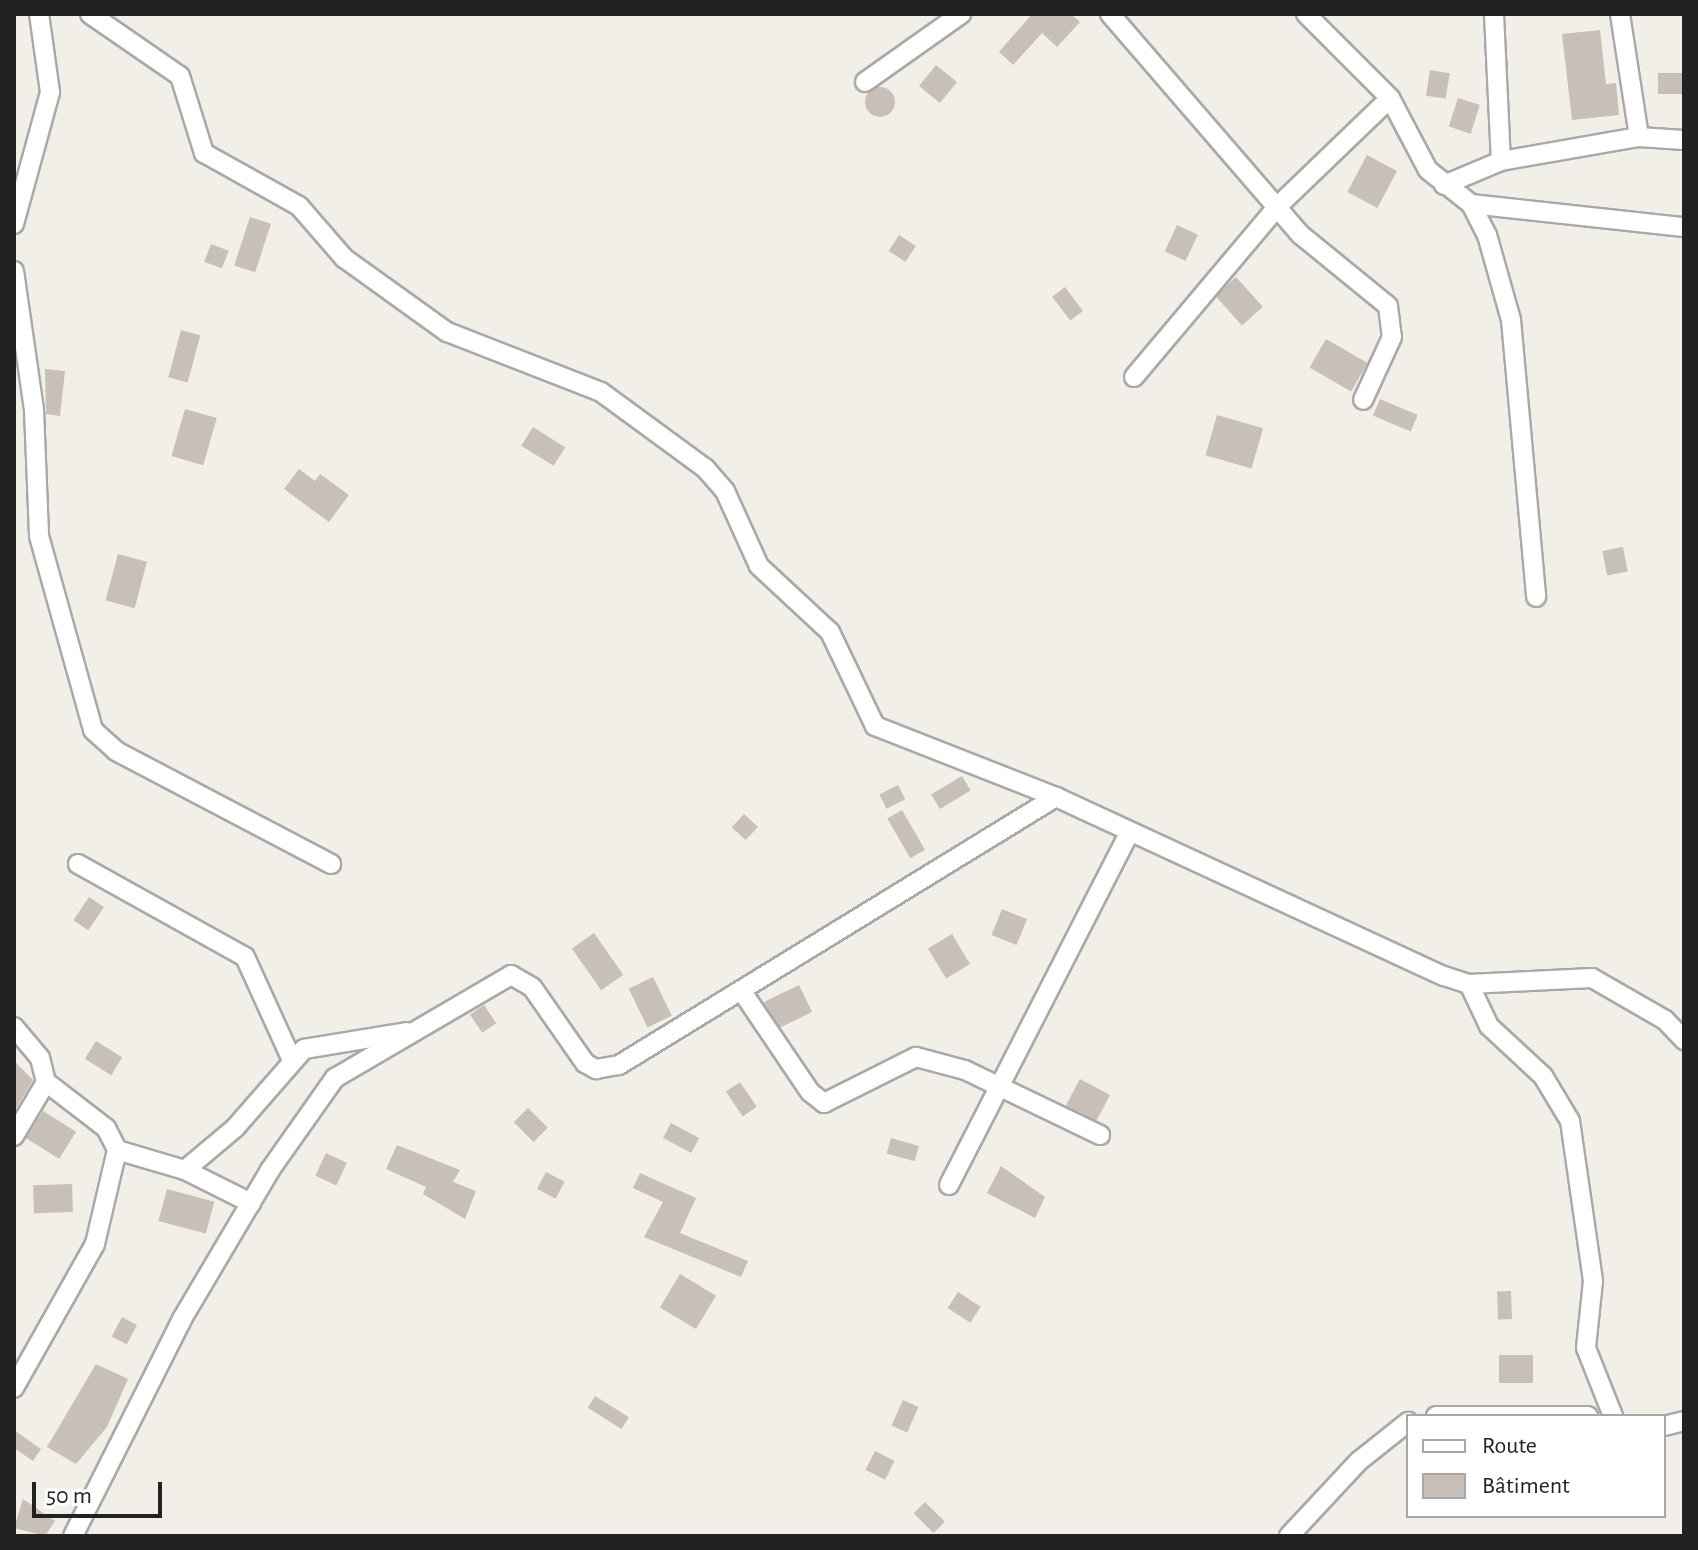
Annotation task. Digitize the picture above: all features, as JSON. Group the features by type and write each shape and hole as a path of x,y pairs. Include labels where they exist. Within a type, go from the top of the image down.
{"street":[{"path":"14,224 50,92 39,14"},
{"path":"90,14 180,76 204,153 299,206 344,258 447,332 601,392 705,468 731,501 759,566 830,632 875,726 1056,797 1469,984 1592,978 1665,1020 1684,1040"},
{"path":"865,82 961,14"},
{"path":"1110,14 1279,205 1301,235 1375,294 1395,321 1363,400"},
{"path":"1306,14 1390,98 1409,142 1444,185 1471,204 1684,227"},
{"path":"1494,14 1501,161"},
{"path":"1620,14 1639,137"},
{"path":"1134,377 1279,205 1390,98"},
{"path":"1444,185 1501,161 1639,137 1684,140"},
{"path":"1471,204 1501,273 1511,320 1536,597"},
{"path":"14,271 34,410 39,536 93,730 116,751 331,864"},
{"path":"73,1536 182,1319 325,1086 511,975 532,987 585,1063 607,1070 1056,797"},
{"path":"949,1185 1130,832"},
{"path":"78,864 245,957 291,1058"},
{"path":"1469,984 1489,1026 1543,1076 1570,1121 1593,1281 1586,1348 1612,1414"},
{"path":"741,990 824,1103 916,1057 1002,1086 1100,1135"},
{"path":"14,1027 40,1058 46,1082 106,1128 117,1150 85,1266 14,1388"},
{"path":"185,1170 243,1120 291,1058 319,1045 414,1031"},
{"path":"14,1136 46,1082"},
{"path":"117,1150 185,1170 251,1203"},
{"path":"1289,1536 1359,1461 1406,1424"}],"building":[{"path":"1032,14 1071,14 1080,22 1057,47 1042,33 1013,65 999,52"},
{"path":"1600,30 1606,84 1616,83 1619,115 1572,120 1562,34"},
{"path":"936,65 957,82 940,103 919,86"},
{"path":"1430,70 1450,73 1446,99 1426,96"},
{"path":"1658,73 1684,73 1684,94 1658,94"},
{"path":"880,87 886,88 894,96 894,108 886,116 880,117 874,116 866,108 865,102 866,96 874,88"},
{"path":"1458,98 1480,105 1471,134 1449,127"},
{"path":"1367,155 1397,171 1377,208 1347,192"},
{"path":"250,217 271,224 255,272 234,266"},
{"path":"1177,225 1198,235 1186,261 1165,251"},
{"path":"899,235 916,246 905,262 889,251"},
{"path":"211,244 229,251 222,269 204,262"},
{"path":"1236,277 1263,307 1242,325 1215,296"},
{"path":"1065,287 1083,311 1070,321 1052,297"},
{"path":"181,330 200,335 188,383 168,377"},
{"path":"1326,339 1368,363 1351,392 1310,368"},
{"path":"45,369 65,371 60,416 46,414"},
{"path":"1380,399 1418,415 1411,432 1373,416"},
{"path":"185,409 217,418 203,465 171,456"},
{"path":"1217,415 1263,428 1252,469 1205,455"},
{"path":"533,427 565,447 554,466 521,446"},
{"path":"299,469 315,481 320,474 349,495 329,522 284,489"},
{"path":"1623,547 1628,572 1607,576 1602,551"},
{"path":"118,554 147,562 135,608 106,600"},
{"path":"962,776 971,791 940,809 931,795"},
{"path":"898,785 905,799 887,809 879,795"},
{"path":"902,810 925,850 910,858 887,818"},
{"path":"744,814 758,827 746,840 732,827"},
{"path":"89,897 104,907 88,930 73,920"},
{"path":"1002,909 1027,919 1017,945 992,935"},
{"path":"594,933 623,975 601,990 572,948"},
{"path":"952,934 970,964 946,978 928,948"},
{"path":"653,977 672,1016 648,1027 629,989"},
{"path":"799,985 812,1012 777,1029 764,1002"},
{"path":"484,1005 496,1023 482,1033 470,1015"},
{"path":"96,1041 122,1057 111,1075 85,1059"},
{"path":"14,1061 33,1080 14,1112"},
{"path":"1080,1079 1110,1095 1096,1121 1066,1105"},
{"path":"740,1082 757,1107 743,1116 726,1092"},
{"path":"528,1108 548,1128 534,1142 514,1122"},
{"path":"43,1111 76,1132 59,1159 26,1138"},
{"path":"671,1123 699,1138 691,1153 663,1138"},
{"path":"891,1138 919,1146 914,1161 887,1153"},
{"path":"397,1145 460,1170 453,1182 476,1191 465,1219 423,1194 426,1187 386,1169"},
{"path":"326,1153 347,1163 336,1185 315,1176"},
{"path":"1001,1166 1045,1197 1035,1218 987,1193"},
{"path":"546,1172 565,1182 556,1199 537,1189"},
{"path":"640,1173 696,1198 680,1233 748,1261 741,1277 644,1237 663,1202 633,1188"},
{"path":"72,1184 73,1212 34,1213 33,1185"},
{"path":"167,1189 214,1202 206,1234 158,1221"},
{"path":"680,1274 716,1296 696,1329 660,1307"},
{"path":"1497,1291 1511,1291 1512,1319 1498,1319"},
{"path":"958,1292 981,1307 970,1323 948,1308"},
{"path":"122,1317 137,1325 127,1344 112,1336"},
{"path":"1499,1355 1533,1355 1533,1383 1499,1383"},
{"path":"96,1364 128,1379 107,1427 76,1464 47,1447"},
{"path":"595,1396 629,1417 622,1429 588,1408"},
{"path":"903,1400 919,1407 907,1432 892,1426"},
{"path":"14,1430 41,1449 33,1461 14,1448"},
{"path":"875,1451 895,1461 885,1480 865,1470"},
{"path":"23,1499 55,1521 45,1536 14,1528"},
{"path":"925,1502 945,1522 933,1533 914,1513"}]}
